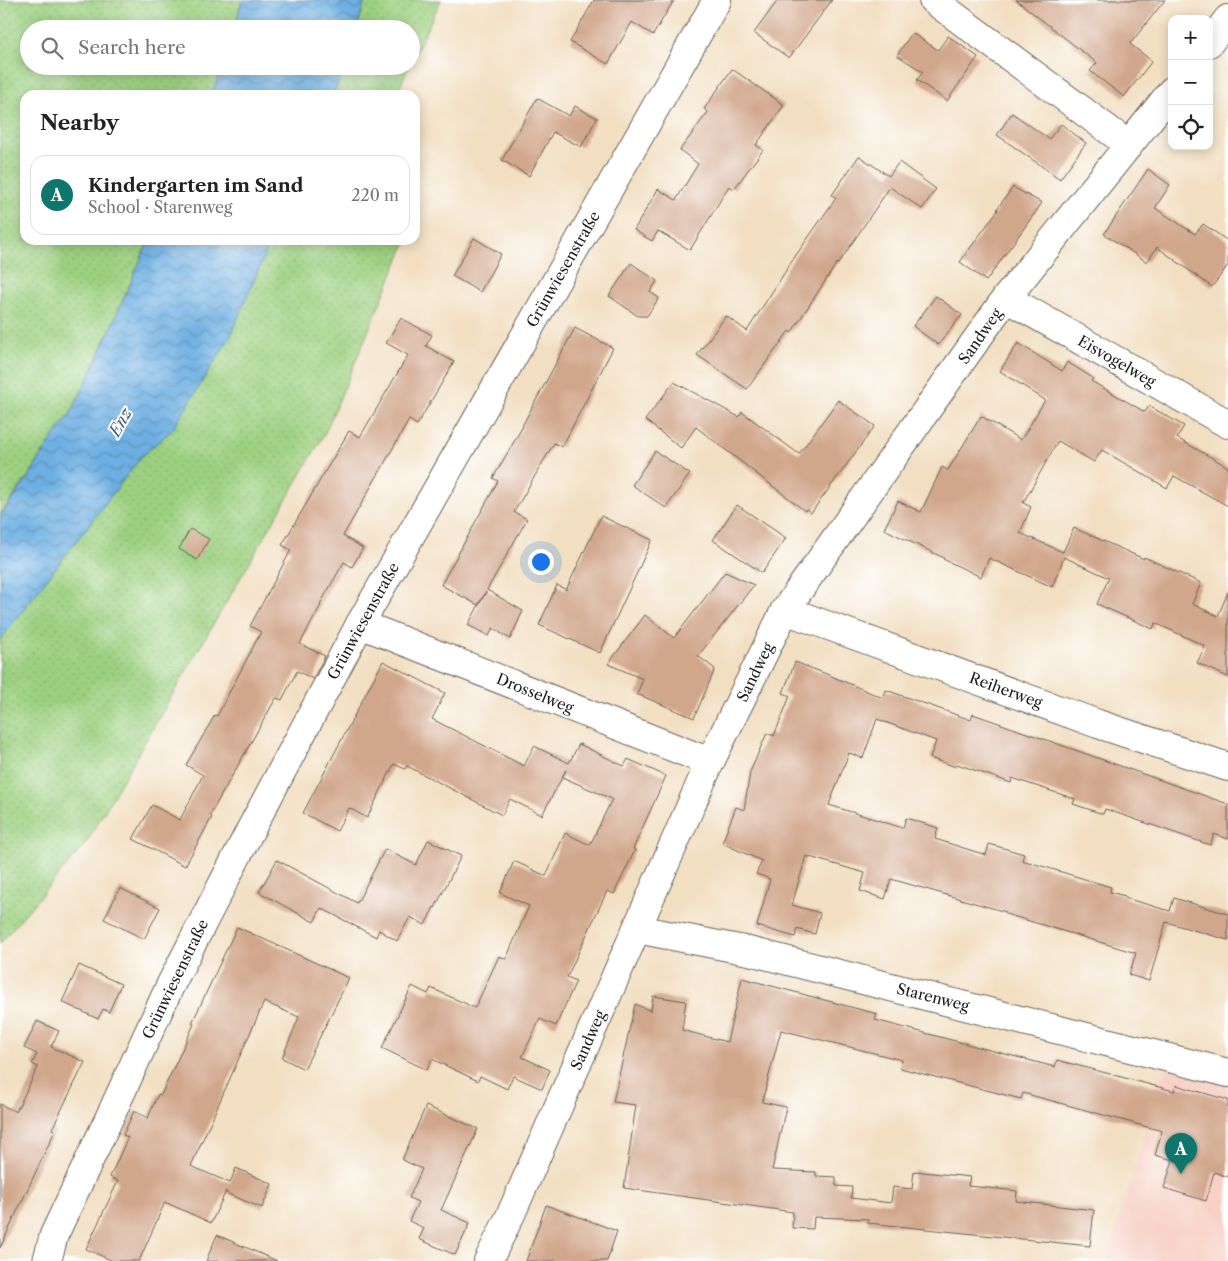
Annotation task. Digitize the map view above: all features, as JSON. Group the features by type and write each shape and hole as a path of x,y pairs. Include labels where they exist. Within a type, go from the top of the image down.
{"street":[{"name":"Grünwiesenstraße","path":"47,1261 54,1235 170,986 232,864 360,624 716,0"},
{"path":"933,0 1129,145"},
{"path":"1213,38 1228,19"},
{"name":"Sandweg","path":"488,1261 511,1214 710,762 785,610 1006,298 1168,96"},
{"name":"Eisvogelweg","path":"1006,298 1228,424"},
{"name":"Reiherweg","path":"785,610 1098,724 1228,767"},
{"name":"Drosselweg","path":"360,624 710,762"},
{"name":"Starenweg","path":"637,929 749,951 1228,1073"}],"shaded area":[{"path":"1165,1067 1228,1086 1228,1261 1107,1261"}],"green space":[{"path":"0,0 242,0 236,20 20,20 20,75 219,75 213,90 20,90 20,245 147,245 99,355 70,415 0,515"},
{"path":"365,0 441,0 420,43 420,20 359,20"},
{"path":"341,75 405,75 398,90 335,90"},
{"path":"269,245 405,245 325,433 86,843 0,943 0,640 141,457 173,429 230,337"}],"water":[{"path":"242,0 365,0 359,20 236,20"},
{"path":"219,75 341,75 335,90 213,90"},
{"name":"Enz","path":"147,245 269,245 230,337 173,429 141,457 0,640 0,516 70,415 99,355"}],"building":[{"path":"594,0 674,0 653,35 632,22 608,64 570,42"},
{"path":"778,0 832,0 789,58 754,33"},
{"path":"1016,0 1165,0 1130,44 1152,61 1124,97 1090,71 1097,63"},
{"path":"912,33 938,50 948,36 978,57 947,101 917,80 923,72 897,55"},
{"path":"732,69 784,105 756,145 763,150 734,189 729,186 690,250 658,231 652,241 634,230 658,189 676,200 698,164 680,150 708,112 704,109"},
{"path":"537,98 569,116 575,106 597,118 581,147 553,132 529,176 502,160"},
{"path":"1012,113 1049,139 1061,124 1086,143 1060,179 997,135"},
{"path":"859,156 889,176 899,162 936,189 922,209 890,187 791,333 789,331 747,389 697,355 726,316 747,331 794,258 836,198 832,195"},
{"path":"1148,169 1170,185 1155,208 1195,234 1203,224 1228,241 1228,265 1212,287 1157,247 1147,262 1104,234"},
{"path":"1013,187 1042,203 986,281 960,262"},
{"path":"474,238 501,254 480,292 452,276"},
{"path":"631,263 657,281 650,292 659,298 647,316 638,316 609,296"},
{"path":"936,296 962,315 938,345 913,326"},
{"path":"401,318 432,335 426,346 454,362 417,425 409,420 343,536 363,548 352,567 344,562 300,644 325,656 313,679 297,671 282,700 276,698 210,815 212,817 185,866 133,839 152,805 180,820 203,775 186,765 215,715 217,716 261,632 250,626 291,550 282,545 349,431 360,437 408,355 386,343"},
{"path":"575,328 613,348 562,447 554,443 514,512 527,519 487,590 523,611 510,639 493,628 489,636 468,625 486,592 478,605 441,585 498,481 493,478"},
{"path":"1018,343 1062,371 1067,362 1093,378 1091,381 1145,412 1149,406 1184,426 1177,438 1228,467 1228,506 1174,476 1167,488 1102,450 1094,462 1058,441 1023,503 1031,507 1020,533 1063,552 1074,528 1144,559 1144,557 1201,583 1192,604 1218,616 1228,592 1228,677 1197,663 1205,646 1155,623 1153,629 1097,604 1109,578 1064,557 1052,587 989,558 981,577 884,529 898,501 921,512 942,467 948,470 981,416 1021,440 1045,400 1000,371"},
{"path":"674,382 739,417 742,412 799,454 838,400 875,426 811,513 806,509 805,511 696,427 681,448 645,420"},
{"path":"655,451 690,474 666,508 632,485"},
{"path":"737,505 786,538 762,573 713,540"},
{"path":"601,516 652,540 600,653 539,625 557,585 566,590"},
{"path":"190,529 209,539 197,560 179,549"},
{"path":"725,572 754,585 698,656 715,669 694,718 637,694 643,679 608,664 645,615 674,638"},
{"path":"383,661 445,693 432,719 524,766 534,746 569,763 579,744 624,766 628,759 666,776 614,894 607,891 567,977 576,981 556,1026 540,1019 522,1057 550,1070 542,1089 513,1076 507,1089 480,1076 478,1081 432,1059 427,1070 382,1048 412,986 428,994 431,988 475,1008 499,956 506,959 529,906 500,893 514,861 546,876 565,833 590,845 612,799 562,777 542,815 510,799 502,815 407,766 405,769 394,764 367,818 349,808 337,831 303,813"},
{"path":"795,662 883,698 886,690 971,720 973,714 1228,804 1228,839 1214,834 1210,845 1105,809 1103,814 1073,804 1075,799 1012,778 1011,783 957,764 956,767 930,758 936,741 877,719 863,758 849,753 829,805 903,828 906,818 938,828 935,839 986,855 989,844 1024,854 1022,860 1111,887 1110,892 1170,911 1174,898 1228,914 1228,940 1166,922 1149,981 1129,975 1136,953 1006,914 1006,912 891,879 885,899 860,891 865,873 806,856 792,905 820,913 815,934 797,929 795,937 757,926 770,879 756,874 762,861 722,843 736,807 744,810 750,772 767,733 774,736 790,696 783,693"},
{"path":"428,840 461,856 425,925 410,917 397,941 379,930 376,937 321,908 314,922 259,892 277,860 357,903 385,849 416,865"},
{"path":"120,888 160,908 144,939 104,919"},
{"path":"237,927 349,978 304,1069 282,1058 299,1017 264,1002 191,1166 230,1183 236,1168 272,1184 262,1208 226,1193 226,1191 211,1223 165,1202 139,1261 113,1261 86,1249 118,1181 110,1177 128,1137 123,1135 134,1111 148,1118 158,1094 161,1095"},
{"path":"79,965 121,984 109,1012 103,1009 98,1019 62,1002"},
{"path":"742,978 877,1014 875,1020 1055,1067 1057,1060 1174,1091 1176,1085 1228,1100 1228,1177 1214,1172 1206,1201 1164,1188 1173,1160 1155,1155 1162,1131 1023,1093 1021,1099 900,1068 902,1060 781,1030 762,1102 786,1107 772,1170 816,1172 816,1176 836,1177 836,1186 852,1187 851,1198 891,1203 893,1187 912,1189 914,1171 970,1177 968,1186 1017,1191 1016,1201 1094,1210 1090,1246 868,1223 868,1219 814,1217 813,1229 792,1228 793,1212 624,1188 636,1105 613,1102 635,1004 651,1011 653,996 686,1001 682,1030 727,1042"},
{"path":"37,1021 59,1031 51,1047 85,1062 52,1129 55,1131 0,1248 0,1104 16,1112 38,1067 32,1064 37,1054 24,1048"},
{"path":"426,1106 478,1129 441,1210 470,1223 455,1255 419,1239 424,1228 409,1221 418,1202 409,1198 422,1169 402,1160"},
{"path":"546,1205 617,1231 607,1261 526,1261"},
{"path":"217,1235 277,1261 206,1261"}],"place":[{"name":"Kindergarten im Sand","path":"1181,1174"}]}
